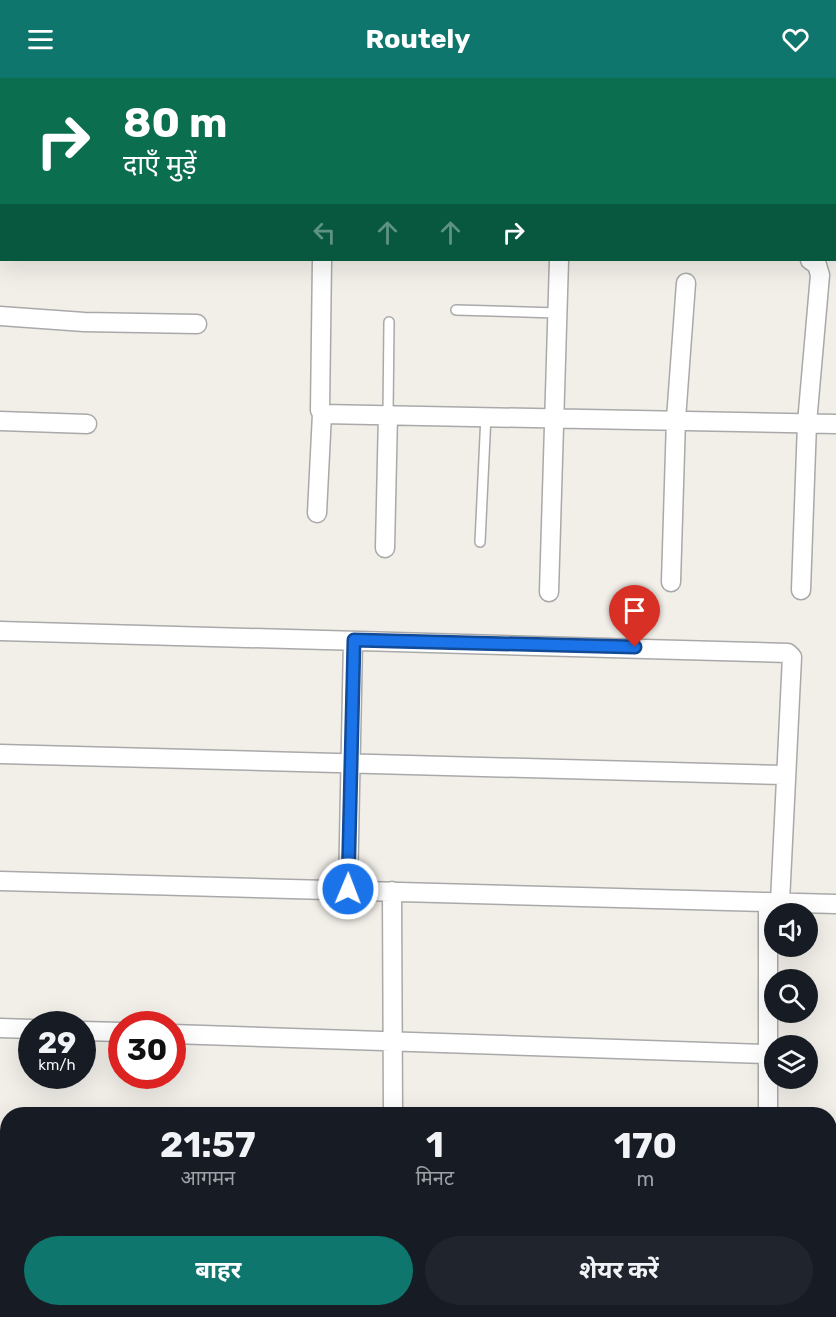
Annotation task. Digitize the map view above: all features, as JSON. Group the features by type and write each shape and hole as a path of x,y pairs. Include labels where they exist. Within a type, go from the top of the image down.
{"street":[{"path":"317,513 322,414 320,410 322,261"},
{"path":"549,592 559,261"},
{"path":"801,590 807,423 820,275 817,265 811,261"},
{"path":"671,582 676,419 686,283"},
{"path":"0,316 84,322 197,324"},
{"path":"322,414 554,416 836,424"},
{"path":"385,548 388,414"},
{"path":"0,421 87,424"},
{"path":"0,631 792,654 774,902 768,1035"},
{"path":"348,889 354,640"},
{"path":"0,754 784,775"},
{"path":"0,881 836,904"},
{"path":"392,891 393,1107"},
{"path":"0,1028 18,1029"},
{"path":"186,1034 764,1054"},
{"path":"768,1089 768,1107"}],"lane":[{"path":"456,310 557,312"},
{"path":"388,414 389,322"},
{"path":"480,542 486,415"}],"route":[{"path":"348,889 354,640 635,647"}]}
